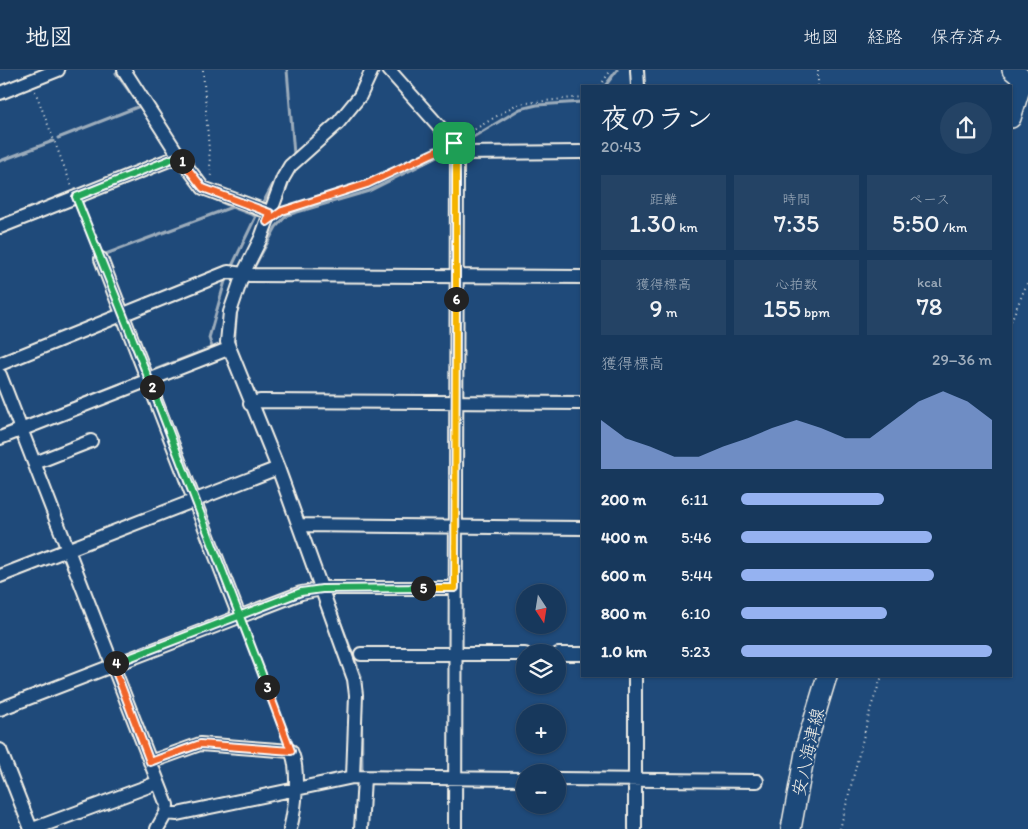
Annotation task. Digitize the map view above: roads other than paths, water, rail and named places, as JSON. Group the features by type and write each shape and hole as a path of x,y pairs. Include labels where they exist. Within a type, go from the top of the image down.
{"main road":[{"path":"1012,70 1023,79 1013,99"},
{"name":"安八海津線","path":"791,829 807,742 827,677"}],"street":[{"path":"0,93 58,70"},
{"path":"124,70 197,182 269,218"},
{"path":"361,829 354,679 278,468 228,349 230,312 243,274 290,166 338,123 360,96 372,70"},
{"path":"389,70 455,148 457,276 454,654 456,779 454,829"},
{"path":"638,70 638,85"},
{"path":"455,148 581,152"},
{"path":"0,227 179,156"},
{"path":"101,259 239,616"},
{"path":"0,364 228,272 243,274 581,278"},
{"path":"0,438 20,425 149,380 228,349"},
{"path":"0,375 166,805 166,814 156,829"},
{"path":"250,404 260,401 581,402"},
{"path":"35,464 91,441"},
{"path":"0,576 278,468"},
{"path":"299,526 581,528"},
{"path":"0,709 301,592 322,589 455,588"},
{"path":"361,654 516,654"},
{"path":"566,654 581,654"},
{"path":"635,677 635,829"},
{"path":"150,762 200,744 291,751 295,758 295,789 290,829"},
{"path":"0,750 32,829 158,783"},
{"path":"166,814 177,814 359,777 516,779"},
{"path":"566,779 757,781"}],"waterway":[{"path":"287,70 294,154 292,156"},
{"path":"352,97 365,70"},
{"path":"606,85 617,70"},
{"path":"116,73 140,106"},
{"path":"458,146 520,109 537,105 581,102"},
{"path":"58,138 140,106 141,108"},
{"path":"0,161 53,141"},
{"path":"294,154 305,144"},
{"path":"252,271 276,227 287,215 369,191 453,149"},
{"path":"263,203 279,173"},
{"path":"103,255 232,207 205,195"},
{"path":"232,207 256,216 232,266"},
{"path":"212,347 209,338 225,281"},
{"path":"234,346 237,307"},
{"path":"149,372 224,343"},
{"path":"21,423 143,375"},
{"path":"2,430 15,425"},
{"path":"329,592 361,676 362,768"}]}
